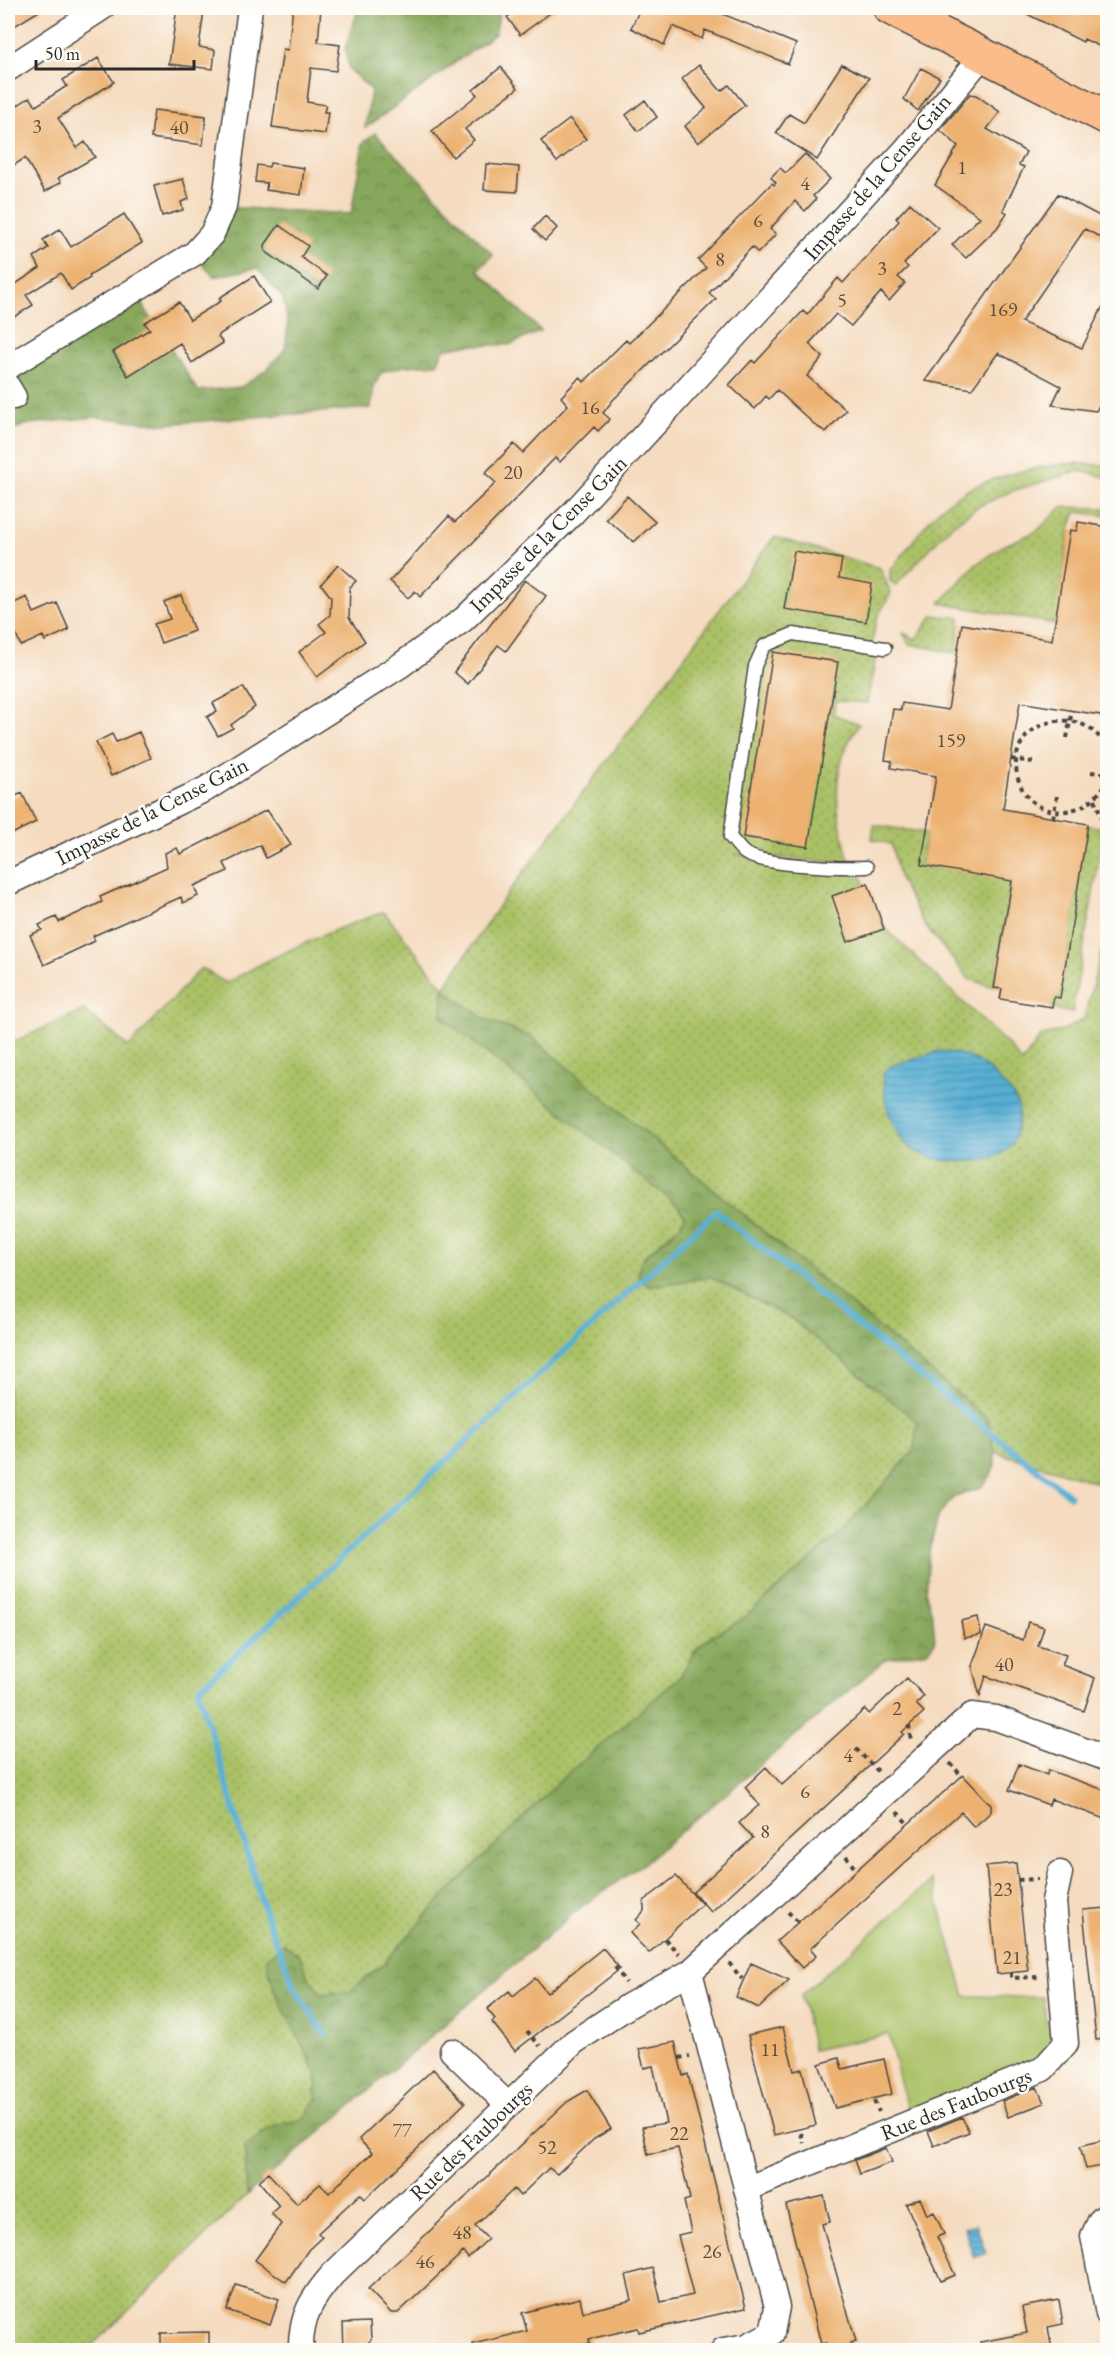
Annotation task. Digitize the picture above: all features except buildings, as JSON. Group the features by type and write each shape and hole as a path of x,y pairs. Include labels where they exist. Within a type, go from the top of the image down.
{"main road":[{"path":"890,8 1107,118"}],"street":[{"path":"8,69 102,8"},
{"path":"8,367 195,253 212,234 224,207 250,8"},
{"name":"Impasse de la Cense Gain","path":"8,883 206,789 401,665 464,619 573,513 907,148 983,55"},
{"name":"Rue des Faubourgs","path":"300,2350 300,2332 305,2310 315,2294 574,2042 630,2005 690,1972 972,1715 996,1718 1107,1759"},
{"name":"Rue des Faubourgs","path":"747,2189 1043,2068 1066,2043 1054,1901 1060,1873"},
{"path":"690,1972 777,2307 772,2333 747,2346 723,2350"},
{"path":"453,2051 508,2105"},
{"path":"1107,2214 1100,2221 1093,2236 1107,2314"}],"lane":[{"path":"867,867 845,868 786,863 747,854 730,837 755,666 764,646 793,634 885,648"}],"path":[{"path":"1067,738 1072,710"},
{"path":"1107,753 1103,742 1088,726 1070,720 1049,721 1027,735 1016,759 1017,773 1025,794 1042,808 1054,812 1076,810 1095,799 1107,779"},
{"path":"1103,742 1107,738"},
{"path":"1011,759 1033,762"},
{"path":"1091,772 1107,774"},
{"path":"1053,818 1057,796"},
{"path":"1095,799 1107,835"},
{"path":"856,1749 893,1787"},
{"path":"1011,1973 1011,1978 1061,1976"}],"green space":[{"path":"359,8 449,8 471,16 499,14 495,34 365,128 371,90 349,69 345,48"},
{"path":"375,133 493,255 478,270 541,331 509,345 465,345 444,349 437,364 404,366 382,372 374,386 371,408 164,424 96,417 28,424 8,432 8,367 133,290 198,391 241,387 266,370 285,349 288,325 283,298 257,268 214,277 193,254 224,207 351,214 363,143"},
{"path":"1077,463 1107,466 1107,477 1079,471 1012,491 979,506 950,527 895,586 890,581 890,571 926,524 952,499 985,482 1004,476 1042,467"},
{"path":"1062,507 1107,508 1107,516 1076,512 1069,531 1056,624 940,603 975,565 1003,546 1037,531"},
{"path":"774,537 880,568 891,593 877,618 870,652 875,661 867,703 836,701 833,714 859,724 849,741 838,776 838,810 850,864 736,854 860,874 885,928 1008,1045 1022,1063 1040,1037 1064,1030 1084,1019 1107,929 1107,1486 995,1452 988,1419 531,1037 486,1020 444,989 442,1017 678,1206 685,1216 681,1225 642,1258 659,1285 711,1277 792,1319 918,1422 914,1450 843,1531 742,1620 715,1634 697,1648 680,1677 564,1777 444,1896 383,1964 349,1992 321,1994 307,1976 300,1956 296,2032 317,2075 316,2099 304,2119 273,2126 245,2146 247,2195 88,2350 8,2350 8,1044 84,1010 129,1047 201,968 226,983 303,944 384,912 444,988 502,901"},
{"path":"933,615 960,618 956,653 909,644 903,633 916,639"},
{"path":"874,825 926,833 921,865 1011,880 994,987 969,979 925,926 900,880 891,844 872,839"},
{"path":"1087,826 1101,827 1099,836 1103,837 1072,1013 1052,1008 1053,998 1060,998"},
{"path":"443,989 486,1020 531,1037 988,1419 995,1452 995,1464 990,1477 980,1488 953,1498 939,1515 929,1551 926,1594 933,1618 935,1642 927,1651 886,1659 643,1864 581,1907 247,2195 245,2146 273,2126 304,2119 316,2099 317,2075 274,1989 266,1958 284,1944 300,1956 307,1976 321,1994 349,1992 383,1964 444,1896 564,1777 680,1677 697,1648 715,1634 742,1620 843,1531 914,1450 917,1422 792,1319 711,1277 648,1286 638,1278 645,1258 673,1233 685,1216 678,1206 442,1017"},
{"path":"932,1880 965,1996 1043,1997 1046,2022 1053,2022 1055,2044 1039,2061 908,2113 888,2034 813,2050 801,1995"}],"water":[{"path":"939,1051 960,1054 983,1065 1013,1096 1019,1110 1018,1121 1013,1142 1003,1152 991,1158 976,1161 943,1160 914,1150 900,1136 888,1111 883,1074 891,1066"},
{"path":"976,2224 986,2253 974,2258 964,2228"}],"waterway":[{"path":"325,2034 297,1992 269,1925 198,1690 716,1211 1070,1496"}]}
